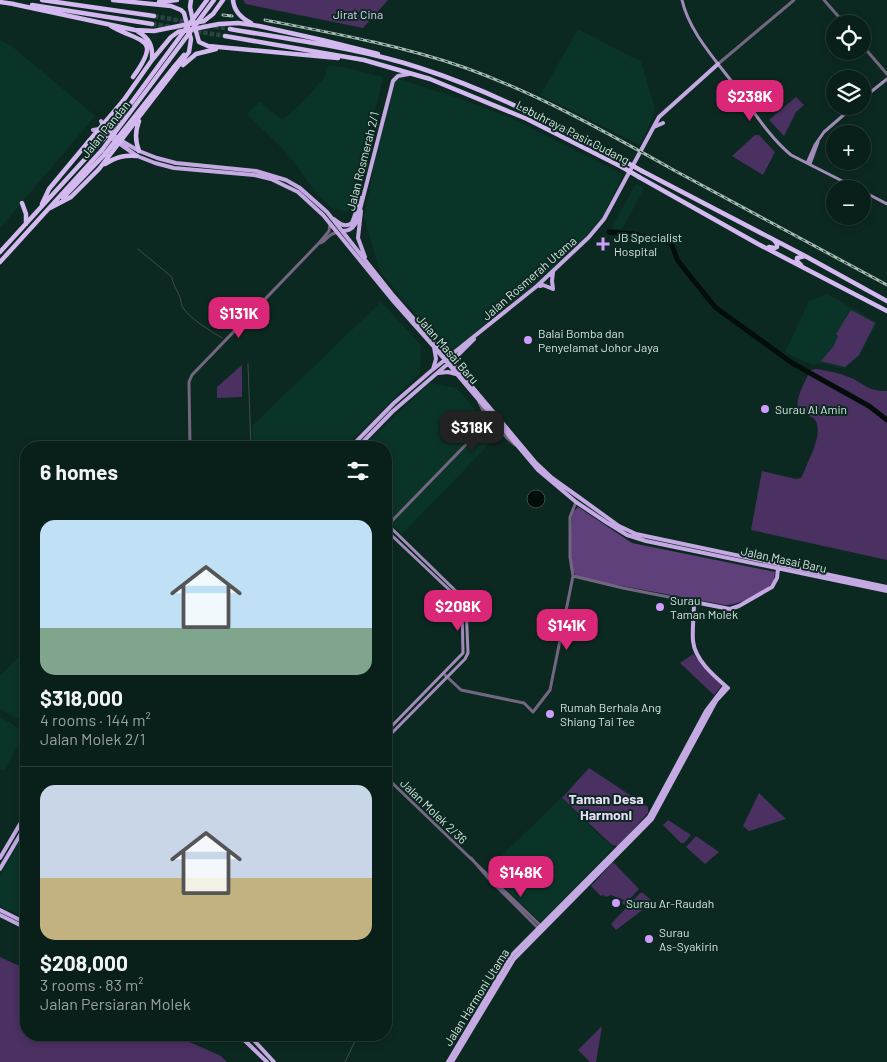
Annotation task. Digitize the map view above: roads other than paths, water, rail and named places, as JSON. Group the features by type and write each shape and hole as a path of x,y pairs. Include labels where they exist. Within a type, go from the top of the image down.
{"highway":[{"path":"42,0 154,16"},
{"path":"50,208 71,197 101,167 140,117 189,48 191,39 184,13 177,8 113,0"},
{"path":"120,0 161,2 177,0"},
{"path":"192,0 190,7 193,23 199,42 202,44 222,48 364,60"},
{"name":"Jalan Pandan","path":"0,252 112,129 207,0"},
{"name":"Jalan Pandan","path":"0,262 104,152 214,0"},
{"path":"0,2 135,30 154,31 204,21 210,17 223,0"},
{"path":"233,0 239,14 259,26"},
{"path":"13,4 44,6 152,24"},
{"path":"107,23 114,28 138,37 146,45 145,60 133,77"},
{"path":"39,210 49,189 123,100 152,60 178,32 227,23 259,26 372,52 391,60"},
{"name":"Lebuhraya Pasir Gudang","path":"230,28 391,60 447,77 530,112 807,256 887,301"},
{"path":"135,30 147,37 152,46 152,60"},
{"name":"Lebuhraya Pasir Gudang","path":"225,36 364,60 430,79 527,119 622,168 758,244 887,311"},
{"path":"104,152 174,70 196,54 222,48"},
{"path":"101,167 117,157 138,154 135,131 140,117"},
{"path":"22,203 26,214 26,224"},
{"path":"758,244 776,248 777,244 771,238"},
{"path":"804,268 797,259 800,256 807,256"}],"main road":[{"path":"682,0 694,29 766,129 792,155 841,180"},
{"name":"Jalan Rosmerah Utama","path":"433,373 469,341 474,339 538,286 579,248 601,224 662,113 718,64"},
{"name":"Jalan Rosmerah 2/1","path":"339,232 348,231 353,228 361,208 395,78 404,74 430,79"},
{"path":"871,91 887,78"},
{"path":"808,163 814,145 824,132 844,115"},
{"name":"Jalan Masai Baru","path":"101,121 104,128 138,154 174,168 254,175 271,179 298,192 312,204 371,267 441,349 448,360"},
{"path":"653,128 663,123"},
{"name":"Jalan Masai Baru","path":"93,130 99,129 121,142"},
{"name":"Jalan Masai Baru","path":"138,154 176,163 272,174 300,188 327,212 339,232 394,302 448,360 536,463 552,478 620,526 636,534 774,562 887,588"},
{"path":"327,212 338,223 350,225 355,219 360,200 364,195"},
{"path":"871,196 887,204"},
{"path":"361,208 358,238 360,248 371,267"},
{"path":"538,286 542,285 553,288 552,278 554,272"},
{"path":"364,441 433,373 436,359 434,347"},
{"path":"357,441 383,414 433,373 459,373 456,361 457,353 448,353 441,349"},
{"name":"Jalan Masai Baru","path":"459,373 477,398 548,480 576,502 622,531 640,540 887,591"},
{"path":"576,502 580,500 586,503"},
{"path":"392,531 459,598 462,605 463,652 444,674 392,726"},
{"path":"392,531 448,582 465,602 468,652 465,659 448,678 392,733"},
{"path":"694,602 730,608 740,606 772,587 777,578 778,568 774,562"},
{"name":"Jalan Harmoni Utama","path":"448,1062 511,956 541,928 649,817 708,709 726,687 704,665 695,648 693,634 694,602"},
{"path":"0,858 20,824"},
{"path":"0,869 20,835"},
{"path":"0,910 20,920"},
{"path":"0,915 20,925"},
{"name":"Jalan Harmoni Utama","path":"452,1062 514,959 541,928"},
{"path":"245,1041 266,1062"},
{"path":"255,1041 274,1062"}],"street":[{"path":"718,64 794,0"},
{"path":"824,0 837,15"},
{"path":"871,55 887,74"},
{"path":"190,441 189,382 192,375 319,243 329,231 330,224"},
{"path":"319,243 332,234 339,232"},
{"path":"392,521 485,425 486,417 477,398"},
{"path":"485,425 494,427 519,448"},
{"path":"444,674 461,690 524,704 533,712 550,690 573,576 570,557 570,517 576,502"},
{"path":"573,576 694,602"},
{"name":"Jalan Molek 2/36","path":"392,782 470,858 475,860 541,928"}],"waterway":[{"path":"609,232 633,234 671,243 678,261 715,307 792,363 869,406 887,420"},
{"path":"138,249 172,277 185,311 200,324 222,338"},
{"path":"248,364 251,441"},
{"path":"345,1062 355,1041"}],"tunnel":[{"path":"154,16 188,22"},
{"path":"195,23 230,29"},
{"path":"152,24 225,36"}],"railway":[{"path":"223,15 232,16"},
{"path":"265,20 414,52 491,78 547,102 601,130 887,285"}],"place":[{"name":"JB Specialist Hospital","path":"603,244"},
{"name":"Balai Bomba dan Penyelamat Johor Jaya","path":"528,340"},
{"name":"Surau Al Amin","path":"765,409"},
{"name":"Surau Taman Molek","path":"660,607"},
{"name":"Rumah Berhala Ang Shiang Tai Tee","path":"550,714"},
{"name":"Surau Ar-Raudah","path":"616,903"},
{"name":"Surau As-Syakirin","path":"649,939"}],"district":[{"name":"Taman Desa Harmoni","path":"606,806"}],"park label":[{"name":"Jirat Cina","path":"358,14"}]}
